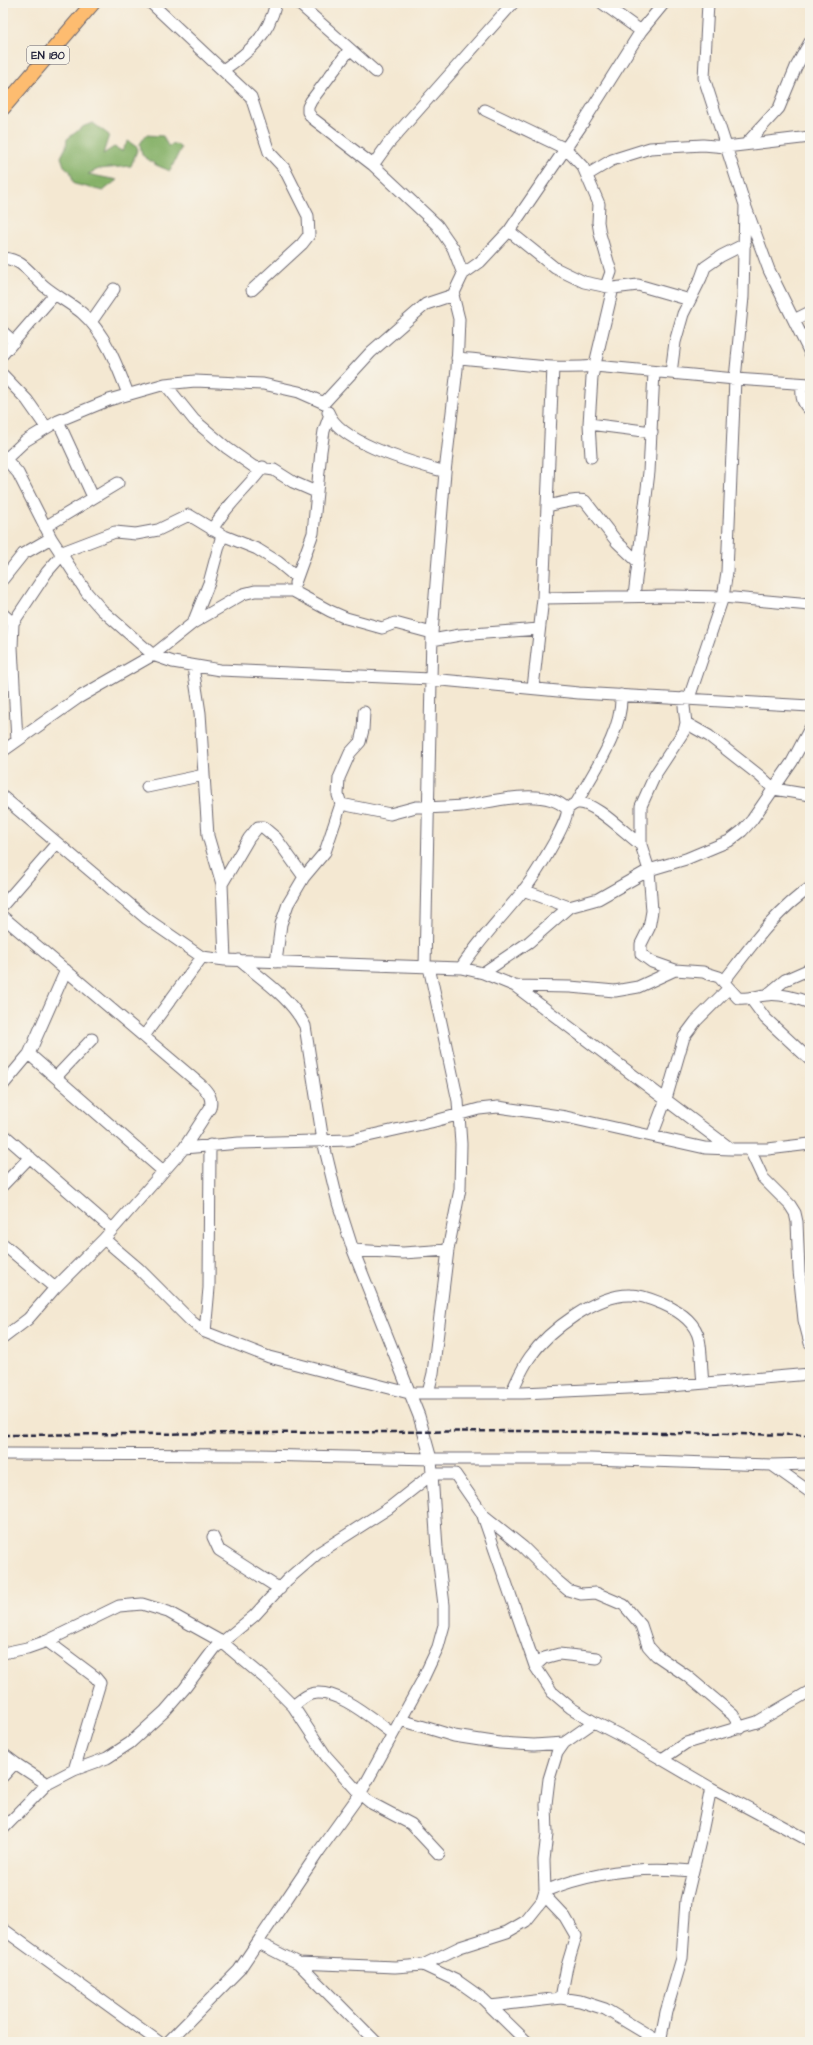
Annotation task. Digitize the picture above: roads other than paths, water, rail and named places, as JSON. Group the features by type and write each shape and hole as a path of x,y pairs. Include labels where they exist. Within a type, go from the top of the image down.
{"main road":[{"name":"EN 180","path":"3,108 93,3"}],"street":[{"path":"151,3 251,97 269,152 284,168 308,216 308,234 302,244 252,290"},
{"path":"223,70 235,62 260,38 270,24 276,3"},
{"path":"298,3 376,72"},
{"path":"373,165 388,144 513,3"},
{"path":"602,3 641,31"},
{"path":"428,1393 448,1250 460,1189 461,1144 459,1114 449,1054 427,967 428,807 432,636 446,472 458,358 459,319 453,295 463,274 480,262 509,232 566,149 641,31 664,3"},
{"path":"708,3 704,78 745,205 769,270 810,354"},
{"path":"746,144 779,108 796,67 810,42"},
{"path":"350,50 311,101 308,107 308,112 319,125 373,165 437,225 447,237 463,274"},
{"path":"485,110 566,149 574,156 587,175 599,204 598,222 600,234 611,272 610,287 592,377 589,424 591,457"},
{"path":"587,175 612,160 650,148 703,145 726,147 810,137"},
{"path":"745,205 743,297 735,379 727,572 723,597 686,698 686,723 679,740 655,775 641,806 641,845 649,870 652,911 649,928 641,944 641,954 652,962 675,970 704,972 719,977 738,998 751,999 767,995 802,1000 810,1003"},
{"path":"509,232 538,255 571,277 584,282 610,287 638,285 690,300"},
{"path":"671,373 675,342 683,314 705,267 721,256 745,244"},
{"path":"3,258 19,262 40,282 81,312 91,322 111,352 128,394"},
{"path":"91,322 114,289"},
{"path":"3,354 55,294"},
{"path":"324,403 388,336 426,304 453,295"},
{"path":"794,320 810,312"},
{"path":"3,332 14,342"},
{"path":"458,358 553,367 578,368 595,366 735,379 809,384"},
{"path":"533,688 543,598 553,367"},
{"path":"634,596 652,432 654,372"},
{"path":"3,375 27,400 46,427"},
{"path":"446,472 419,464 360,442 340,428 329,417 324,403 299,392 263,384 195,381 164,384 128,394 58,421 25,441 5,457 27,489 60,554 87,594 102,610 153,654 173,662 220,670 306,675 431,679 533,688 810,706"},
{"path":"164,384 206,432 249,464 254,467 263,467 274,470 293,482 316,492"},
{"path":"809,384 802,388 802,395 805,405 810,410"},
{"path":"293,591 296,577 313,533 316,492 324,431 329,417"},
{"path":"58,421 93,497"},
{"path":"589,424 652,432"},
{"path":"193,623 210,583 217,532 233,501 263,467"},
{"path":"45,527 118,483"},
{"path":"548,506 565,504 578,499 585,501 618,542 638,562"},
{"path":"18,741 12,647 13,623 60,554 115,532 136,534 158,530 189,515 217,532 257,549 278,562 296,577"},
{"path":"3,579 22,554 51,538"},
{"path":"3,751 78,698 153,654 193,623 243,594 255,591 293,591 346,618 382,628 395,622 432,636 539,628"},
{"path":"543,598 634,596 723,597 810,605"},
{"path":"3,614 13,623"},
{"path":"192,666 200,713 208,836 222,884 225,960"},
{"path":"567,809 577,802 609,744 618,723 622,694"},
{"path":"276,962 281,924 288,904 304,877 325,852 341,804 337,784 350,753 360,742 363,730 364,712"},
{"path":"686,723 714,740 774,789 810,795"},
{"path":"483,973 523,946 569,907 598,899 649,870 686,859 729,841 742,831 752,820 792,762 810,728"},
{"path":"147,787 204,775"},
{"path":"3,797 142,914 202,957 225,960 461,968 483,973 515,986 731,1149"},
{"path":"341,804 390,814 416,807 462,806 513,798 535,797 545,798 567,809"},
{"path":"577,802 589,805 596,809 641,845"},
{"path":"461,968 471,952 523,890 554,843 567,816 567,809"},
{"path":"222,884 252,834 258,827 263,827 276,838 304,877"},
{"path":"3,905 58,843"},
{"path":"652,1136 666,1099 684,1037 726,985 777,917 799,895 810,888"},
{"path":"523,890 569,907"},
{"path":"3,917 144,1036 201,1086 211,1098 210,1108 184,1148 104,1239 55,1288 28,1318 3,1338"},
{"path":"144,1036 202,957"},
{"path":"168,2042 239,1970 259,1943 319,1850 360,1794 401,1720 438,1647 444,1625 444,1605 431,1459 419,1416 353,1250 338,1203 323,1141 305,1026 298,1012 288,1001 239,960"},
{"path":"767,995 785,980 810,969"},
{"path":"3,1086 30,1054 66,970"},
{"path":"515,986 570,987 615,991 638,987 675,970"},
{"path":"751,999 765,1018 809,1059"},
{"path":"56,1077 92,1039"},
{"path":"30,1054 164,1171"},
{"path":"184,1148 210,1145 350,1140 479,1109 498,1107 566,1117 705,1148 750,1150 810,1144"},
{"path":"3,1134 112,1229"},
{"path":"205,1332 209,1288 210,1145"},
{"path":"750,1150 763,1178 790,1205 797,1222 799,1272 810,1343"},
{"path":"3,1185 30,1158"},
{"path":"104,1239 140,1269 179,1310 205,1332 269,1357 409,1393 511,1393 671,1386 703,1382 810,1374"},
{"path":"3,1244 55,1288"},
{"path":"353,1250 403,1253 448,1250"},
{"path":"511,1393 529,1358 544,1340 563,1324 589,1308 614,1297 632,1295 651,1299 670,1307 684,1316 692,1325 699,1339 703,1382"},
{"path":"3,1454 259,1455 431,1459 590,1459 772,1465 810,1464"},
{"path":"772,1465 810,1492"},
{"path":"3,1829 47,1784 74,1770 108,1758 130,1743 165,1710 185,1688 214,1648 254,1616 280,1588 317,1554 389,1508 432,1474 455,1474 482,1513 535,1666 552,1692 561,1700 594,1722 711,1788 810,1841"},
{"path":"482,1513 523,1547 568,1590 581,1594 596,1593 624,1605 641,1625 648,1646 656,1655 687,1676 718,1702 732,1715 741,1728"},
{"path":"214,1537 219,1550 280,1588"},
{"path":"3,1652 27,1648 47,1641 119,1606 133,1604 154,1607 168,1612 222,1642 278,1690 293,1706 319,1746 360,1794 371,1803 411,1824 439,1854"},
{"path":"47,1641 95,1677 100,1683 74,1770"},
{"path":"535,1666 544,1658 559,1654 597,1658"},
{"path":"662,1759 686,1743 741,1728 757,1722 810,1691"},
{"path":"293,1706 303,1698 312,1694 328,1694 354,1706 393,1734"},
{"path":"401,1720 454,1736 500,1743 534,1745 564,1743"},
{"path":"298,1964 395,1967 423,1965 448,1952 507,1932 526,1921 535,1912 545,1894 544,1860 547,1834 546,1804 549,1779 557,1753 564,1743 594,1722"},
{"path":"3,1754 14,1763 47,1784"},
{"path":"3,1776 14,1763"},
{"path":"490,2006 561,1998 605,2009 660,2042 666,2012 682,1958 686,1900 711,1788"},
{"path":"545,1894 581,1878 641,1869 692,1871"},
{"path":"545,1894 565,1917 576,1936 567,1966 561,1998"},
{"path":"3,1929 156,2041"},
{"path":"259,1943 298,1964 376,2042"},
{"path":"423,1965 459,1982 490,2006 527,2042"}],"railway":[{"path":"3,1435 517,1431 810,1435"}]}
